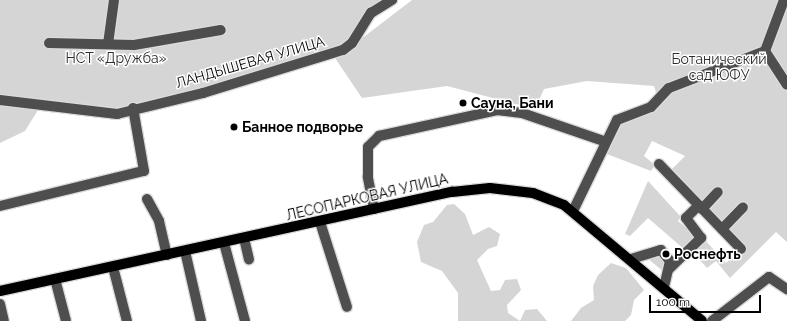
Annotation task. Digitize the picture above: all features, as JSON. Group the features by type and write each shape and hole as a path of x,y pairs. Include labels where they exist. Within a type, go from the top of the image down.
{"main road":[{"name":"ЛЕСОПАРКОВАЯ УЛИЦА","path":"0,291 466,189 490,188 542,195 573,211 664,287 702,321"}],"street":[{"path":"108,44 114,0"},
{"name":"ЛАНДЫШЕВАЯ УЛИЦА","path":"0,100 102,114 203,93 343,50 352,43 372,13 392,0"},
{"path":"573,211 604,141 617,120 651,107 669,88 765,51 784,0"},
{"path":"49,43 134,45 221,30"},
{"path":"765,51 787,85"},
{"path":"0,206 144,171 133,108"},
{"path":"374,209 368,177 368,147 379,136 497,110 522,113 604,141"},
{"path":"659,164 741,249"},
{"path":"669,269 701,238 686,218 718,192"},
{"path":"147,199 159,221 167,255"},
{"path":"722,229 743,207"},
{"path":"320,222 347,307"},
{"path":"244,238 249,259"},
{"path":"224,242 245,321"},
{"path":"631,259 661,250 669,257 669,269 664,287"},
{"path":"185,251 201,321"},
{"path":"113,267 127,321"},
{"path":"712,321 769,276 787,289"},
{"path":"55,279 66,321"},
{"path":"0,304 4,321"}],"green space":[{"path":"0,0 396,0 368,16 344,52 412,0 787,0 787,242 776,232 730,278 716,261 707,268 697,257 701,253 696,247 704,239 726,263 744,248 671,170 685,156 652,141 644,156 655,165 651,171 607,154 606,145 618,122 659,102 654,86 587,81 544,89 535,109 447,86 362,98 335,58 339,56 127,115 38,110 25,131 0,143"},
{"path":"648,181 681,217 678,221 696,236 685,250 648,218 630,236 625,234"},
{"path":"454,204 465,214 473,235 489,227 500,234 497,246 488,249 477,260 491,291 500,290 505,280 517,279 521,290 507,305 508,313 520,321 458,321 458,293 442,271 421,262 417,242 424,225 433,222 447,205"},
{"path":"656,255 664,262 664,272 647,258"},
{"path":"611,263 626,268 644,290 634,300 631,315 625,321 571,321 581,308 594,300 593,286 598,275"},
{"path":"537,309 547,321 520,321 525,310"}],"place":[{"name":"Сауна, Бани","path":"463,103"},
{"name":"Банное подворье","path":"234,127"},
{"name":"Роснефть","path":"666,254"}],"park label":[{"name":"НСТ «Дружба»","path":"116,58"},
{"name":"Ботанический сад ЮФУ","path":"719,68"}]}
